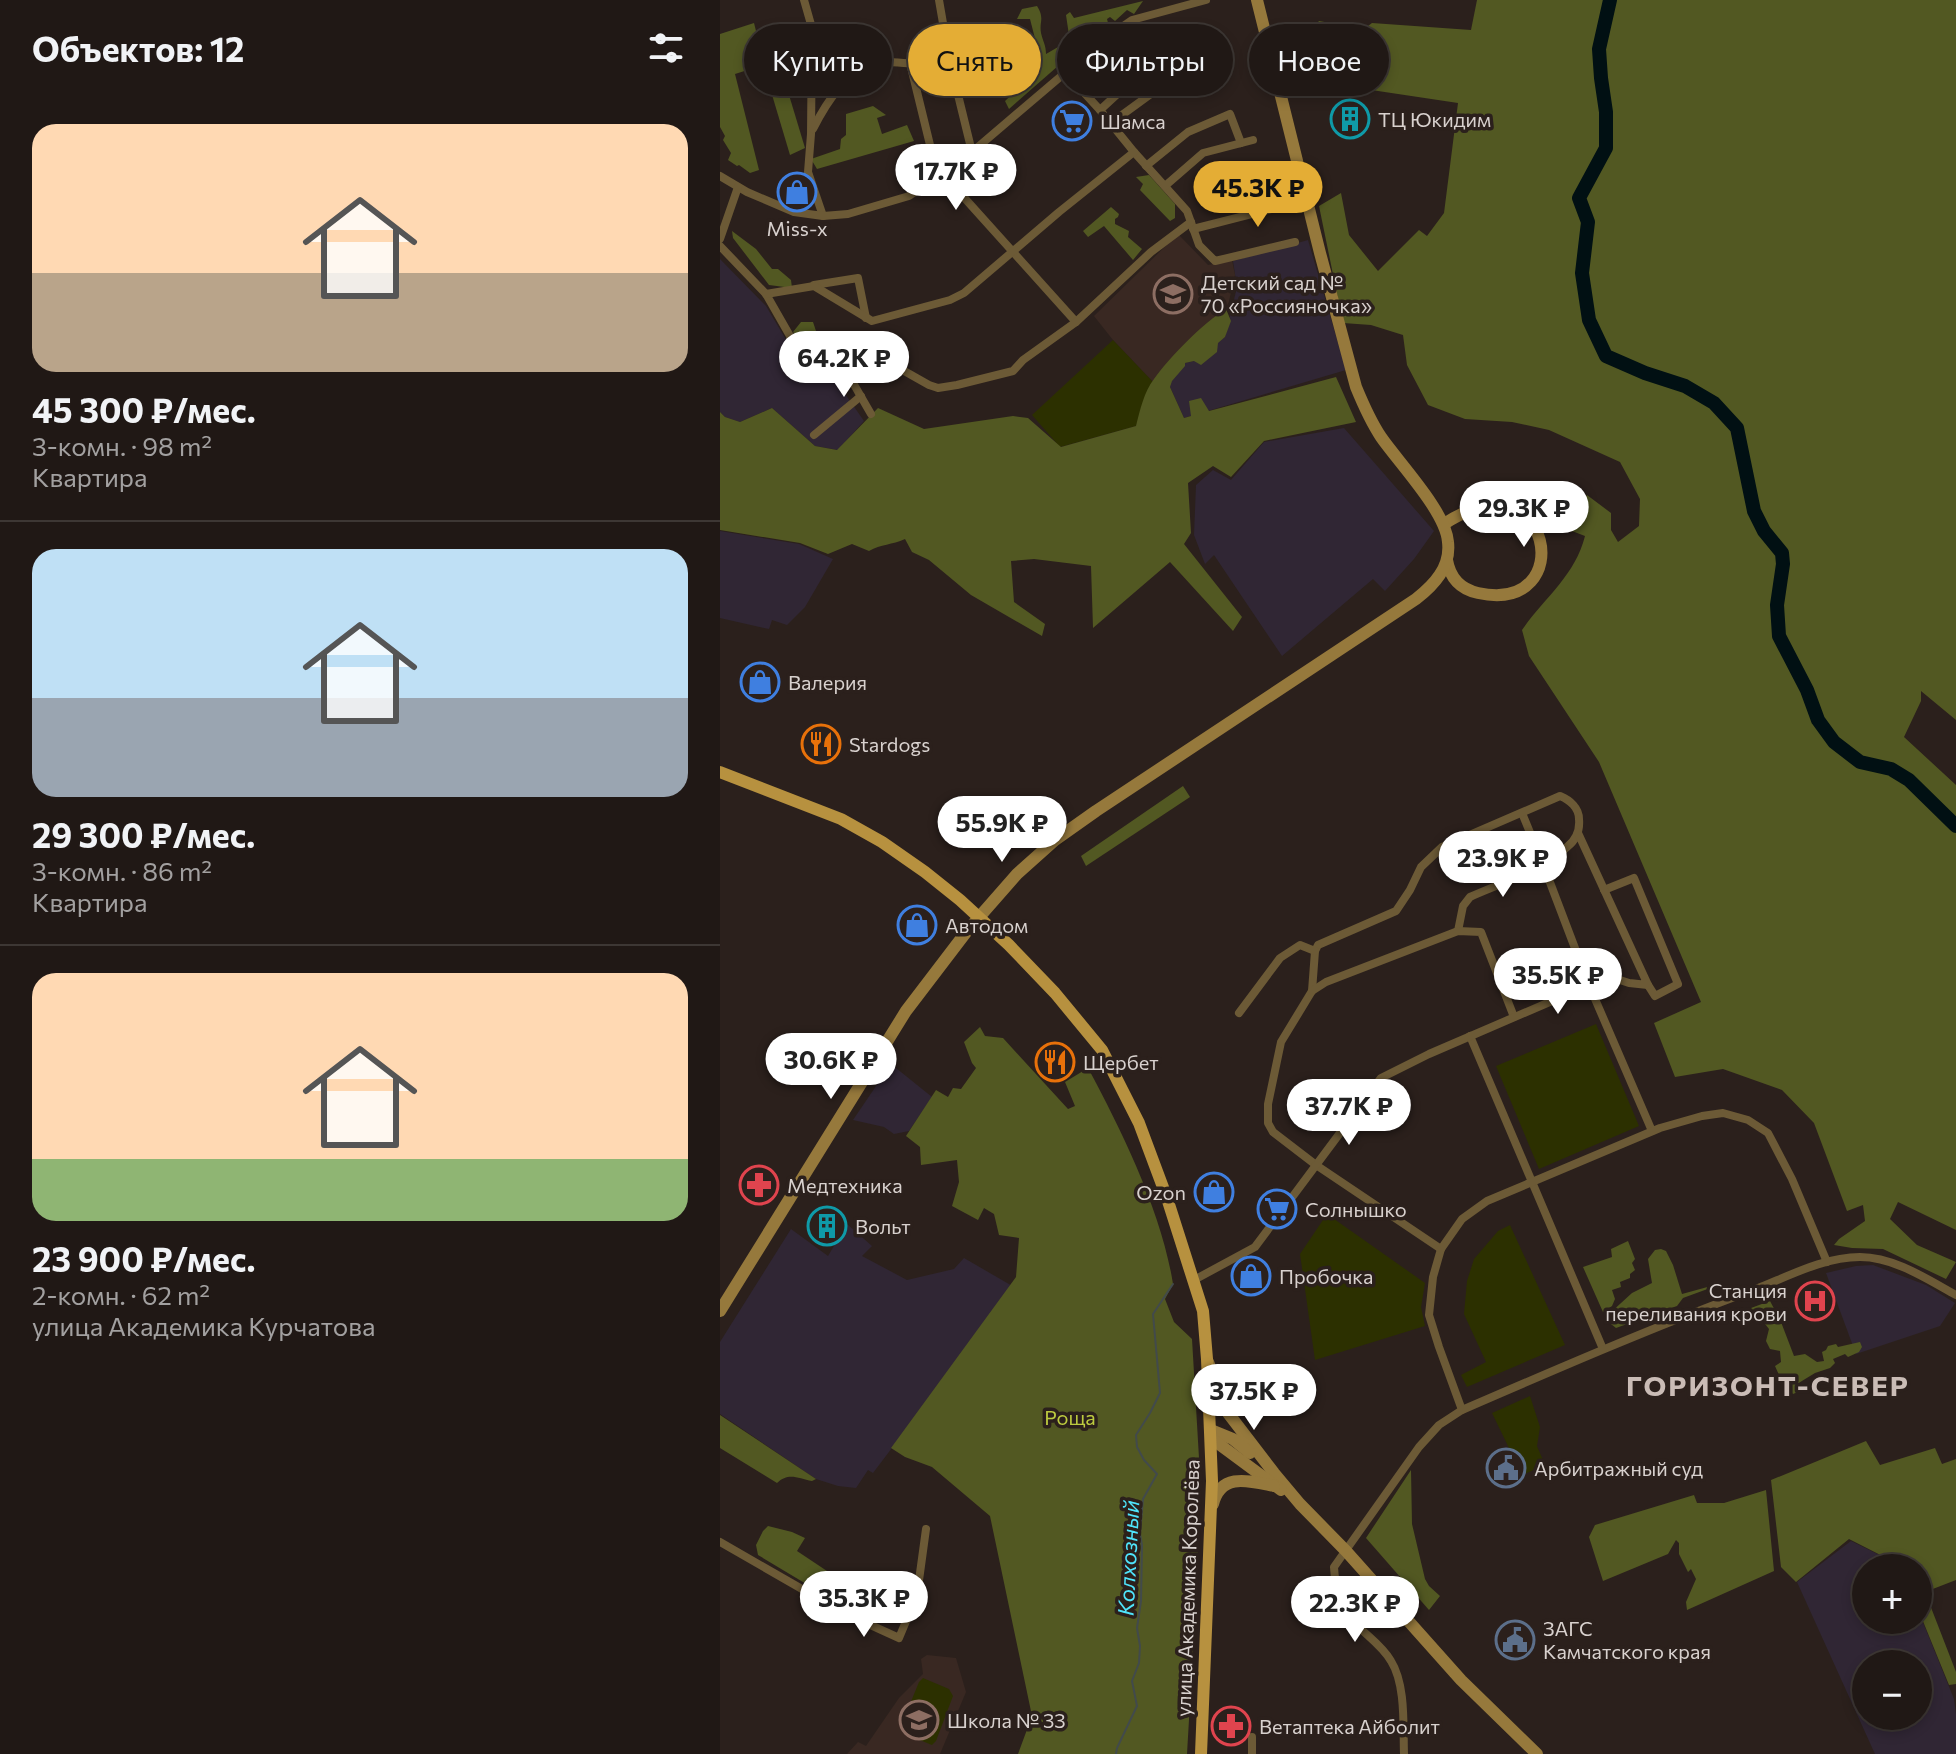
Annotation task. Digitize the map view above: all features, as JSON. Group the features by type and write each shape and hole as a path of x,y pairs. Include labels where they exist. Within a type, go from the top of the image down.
{"main road":[{"path":"1257,0 1346,356 1363,405 1380,435 1444,524 1450,572 1460,585 1477,593 1499,595 1531,581 1539,566 1542,550 1534,525 1518,513 1502,508 1471,510 1444,524"},
{"path":"720,1311 725,1290 842,1118 906,1011 978,916 1017,874 1055,840 1416,599 1439,576 1447,559"},
{"name":"улица Академика Королёва","path":"720,772 817,809 882,842 925,872 978,916 1055,993 1102,1050 1139,1123 1203,1311 1212,1435 1212,1508 1201,1754"},
{"path":"1207,1359 1228,1413 1274,1473 1461,1680 1537,1754"},
{"path":"1212,1435 1233,1439 1274,1473"},
{"path":"1212,1435 1300,1504"},
{"path":"1212,1508 1215,1496 1228,1483 1244,1481 1277,1487"}],"street":[{"path":"804,0 811,24"},
{"path":"939,0 943,24"},
{"path":"1126,24 1206,0"},
{"path":"811,134 837,89 856,73 880,62 908,63"},
{"path":"720,176 794,212 823,216 848,214 909,196 972,152 1057,81"},
{"path":"811,96 808,172 823,216"},
{"path":"918,96 931,149 942,173 1076,322"},
{"path":"958,96 972,152"},
{"path":"1087,96 1187,211 1199,245 1215,261 1295,242"},
{"path":"1100,110 1115,96"},
{"path":"1111,123 1148,96"},
{"path":"1146,166 1188,132 1230,114 1241,143"},
{"path":"1165,186 1203,153 1253,140"},
{"path":"814,286 872,321 950,300 964,293 1134,152"},
{"path":"720,239 738,187"},
{"path":"720,246 766,294 790,336 842,374 845,369 883,359 938,388 1013,371 1023,360 1076,322 1151,252 1192,226 1283,206 1282,196"},
{"path":"766,294 858,278 866,318"},
{"path":"845,369 871,414"},
{"path":"814,435 861,396"},
{"path":"1312,991 1318,945 1396,911 1421,867 1442,847 1560,796 1569,799 1580,815 1578,833 1569,847 1543,864 1470,897 1463,906 1458,931"},
{"path":"1522,813 1589,985 1652,1131"},
{"path":"1578,833 1604,890 1648,985 1655,996 1678,984 1634,878 1604,890"},
{"path":"1441,1249 1316,1165 1273,1132 1268,1123 1268,1104 1281,1042 1312,991 1326,982 1458,931 1481,932 1514,1017"},
{"path":"1239,1013 1280,958 1300,945 1315,951"},
{"path":"1194,1280 1255,1247 1381,1078 1589,985 1617,979 1648,985"},
{"path":"1470,1036 1603,1349"},
{"path":"1462,1410 1429,1315 1433,1277 1441,1249 1462,1219 1487,1201 1652,1131 1723,1113 1748,1120 1768,1133 1792,1179 1827,1262"},
{"path":"1404,1754 1399,1679 1392,1662 1379,1645 1348,1616 1335,1584 1334,1567 1419,1447 1439,1425 1462,1410 1603,1349 1827,1262 1859,1257 1884,1261 1956,1295"},
{"path":"720,1542 842,1612 899,1638 917,1595 926,1529"},
{"path":"1252,1737 1252,1754"}],"shaded area":[{"name":"Детский сад № 70 «Россияночка»","path":"1178,234 1208,265 1232,260 1235,275 1226,314 1153,382 1094,316"},
{"path":"1308,240 1346,370 1184,418 1170,387 1172,377 1185,363 1194,361 1225,337 1237,287 1233,261"},
{"path":"720,259 766,306 788,343 817,370 825,365 864,421 838,450 815,446 772,408 740,422 720,412"},
{"path":"1344,428 1434,531 1385,591 1373,579 1282,656 1214,555 1205,564 1194,535 1196,485 1213,470 1231,480 1264,442"},
{"path":"720,531 799,544 833,559 805,607 787,625 772,620 769,629 720,618"},
{"path":"891,1064 932,1097 909,1131 894,1134 884,1127 853,1120"},
{"path":"847,1224 872,1246 862,1256 907,1280 954,1269 964,1258 1014,1287 873,1473 868,1470 856,1488 816,1479 720,1414 720,1342 791,1229 828,1256"},
{"path":"1873,1265 1926,1285 1955,1303 1940,1326 1856,1354 1826,1273"},
{"path":"1851,1541 1878,1554 1852,1554 1852,1634 1928,1634 1954,1699 1956,1754 1875,1754 1864,1730 1932,1730 1932,1650 1852,1650 1852,1703 1797,1582"},
{"name":"Школа № 33","path":"927,1655 956,1658 966,1692 940,1754 847,1754 858,1742 866,1746 899,1698 923,1674 921,1659"}],"green space":[{"path":"1477,0 1956,0 1956,720 1921,691 1921,701 1904,737 1956,785 1956,1230 1898,1202 1890,1219 1917,1245 1956,1262 1946,1279 1883,1249 1834,1245 1865,1221 1863,1205 1847,1211 1814,1123 1782,1090 1723,1069 1675,1077 1654,1023 1701,1002 1599,762 1529,656 1522,630 1574,563 1585,536 1564,528 1587,495 1611,513 1611,530 1618,542 1639,526 1640,499 1620,462 1549,430 1512,422 1465,419 1428,405 1407,365 1403,335 1371,325 1343,323 1319,206 1341,193 1349,235 1378,271 1419,230 1427,236 1444,213 1458,103 1389,93 1389,24 1471,30"},
{"path":"1143,1 1134,14 1127,10 1115,21 1110,17 1107,19 1107,24 1067,24 1066,15 1070,12 1074,18"},
{"path":"1037,6 1041,24 1031,24 1030,19 1017,19 1022,9"},
{"path":"744,26 744,71 735,74 759,170 750,173 728,160 731,153 720,127 720,34"},
{"path":"1041,33 1046,54 1057,48 1057,67 1041,81"},
{"path":"772,96 789,96 805,148 790,155"},
{"path":"1010,96 1024,96 1009,109 1005,101"},
{"path":"873,106 886,115 877,118 882,134 907,125 914,141 817,169 811,159 840,149 841,139 846,135 846,114"},
{"path":"1149,175 1175,204 1175,218 1170,221 1140,190 1143,184 1136,177"},
{"path":"1111,207 1119,214 1115,224 1129,231 1128,237 1142,249 1133,260 1104,226 1088,237 1083,231"},
{"path":"732,231 756,249 772,269 778,269 791,280 792,288 769,285 733,238"},
{"path":"1226,309 1231,321 1225,337 1218,343 1217,352 1201,365 1194,361 1185,363 1172,381 1170,387 1184,418 1191,416 1189,401 1201,398 1209,411 1336,377 1356,422 1264,441 1231,477 1213,466 1188,483 1191,533 1184,544 1242,617 1233,631 1170,562 1093,628 1091,566 1034,559 1011,561 1014,602 1045,624 1042,636 971,595 929,560 912,552 905,539 869,551 852,544 828,554 800,543 720,530 720,412 740,422 772,408 815,446 837,450 878,408 924,429 1013,416 1028,418 1061,447 1136,426 1145,395 1160,370 1198,331"},
{"path":"801,322 813,322 816,331 824,333 831,346 832,341 847,341 850,348 858,351 882,348 884,356 873,360 861,356 843,359 831,349 827,353 812,350 793,332"},
{"path":"1113,340 1153,382 1136,426 1060,447 1032,415"},
{"path":"1183,786 1190,797 1086,866 1081,856"},
{"path":"1596,1024 1639,1126 1539,1169 1496,1066"},
{"name":"Роща","path":"980,1027 985,1036 1003,1038 1068,1109 1075,1106 1065,1082 1088,1068 1127,1145 1160,1229 1173,1284 1165,1299 1174,1322 1192,1339 1200,1475 1187,1754 1018,1754 1032,1716 990,1516 932,1467 891,1448 1016,1277 1019,1238 999,1235 994,1214 984,1208 978,1220 952,1206 959,1182 957,1160 921,1165 920,1147 906,1136 936,1090 948,1097 953,1088 961,1089 976,1068 964,1042"},
{"path":"1327,1214 1425,1283 1421,1307 1425,1326 1315,1360 1300,1254"},
{"path":"1510,1225 1565,1345 1467,1387 1461,1375 1486,1362 1464,1314 1467,1281 1474,1259 1498,1231"},
{"path":"1628,1241 1635,1259 1632,1263 1635,1270 1630,1278 1620,1282 1621,1287 1612,1290 1615,1299 1612,1306 1603,1312 1583,1267 1612,1257 1611,1249"},
{"path":"1655,1250 1666,1251 1673,1265 1682,1294 1713,1287 1683,1298 1677,1306 1616,1328 1611,1324 1609,1314 1632,1293 1652,1283 1648,1259"},
{"path":"1770,1301 1794,1356 1805,1354 1817,1362 1824,1361 1822,1352 1828,1346 1860,1342 1862,1347 1848,1357 1845,1354 1833,1359 1835,1363 1830,1368 1797,1384 1798,1392 1793,1394 1783,1384 1775,1366 1781,1362 1780,1351 1770,1349 1766,1341 1769,1329 1756,1318 1751,1308"},
{"path":"1530,1396 1540,1427 1537,1446 1545,1465 1522,1475 1492,1413"},
{"path":"720,1415 816,1479 789,1477 777,1483 720,1448"},
{"path":"1866,1441 1880,1465 1935,1448 1942,1464 1956,1459 1956,1580 1932,1589 1932,1554 1878,1554 1849,1539 1796,1582 1781,1567 1771,1480"},
{"path":"1411,1470 1412,1524 1425,1579 1440,1596 1429,1610 1366,1538"},
{"path":"1766,1490 1774,1571 1687,1610 1686,1602 1696,1579 1691,1569 1688,1572 1676,1540 1668,1554 1603,1581 1589,1537 1595,1525 1694,1495 1697,1503 1724,1503"},
{"path":"768,1526 805,1538 797,1551 851,1587 841,1602 758,1555 756,1545"},
{"path":"1932,1610 1956,1672 1956,1684 1949,1685 1928,1634 1932,1634"},
{"path":"923,1678 949,1689 953,1696 932,1745 905,1734 901,1726"}],"waterway":[{"path":"1610,0 1599,49 1606,112 1606,148 1579,198 1588,222 1582,273 1589,320 1606,356 1685,386 1714,403 1737,428 1754,511 1764,531 1782,553 1777,605 1779,636 1807,690 1818,720 1834,742 1860,762 1891,769 1909,780 1956,826"},
{"name":"Колхозный","path":"1116,1754 1137,1706 1132,1681 1139,1663 1137,1628 1141,1601 1143,1499 1157,1474 1144,1460 1137,1447 1136,1435 1160,1393 1153,1314 1173,1284"}],"place":[{"name":"ТЦ Юкидим","path":"1350,119"},
{"name":"Шамса","path":"1072,121"},
{"name":"Miss-x","path":"797,192"},
{"name":"Детский сад № 70 «Россияночка»","path":"1173,294"},
{"name":"Валерия","path":"760,682"},
{"name":"Stardogs","path":"821,744"},
{"name":"Автодом","path":"917,925"},
{"name":"Щербет","path":"1055,1062"},
{"name":"Медтехника","path":"759,1185"},
{"name":"Ozon","path":"1214,1192"},
{"name":"Солнышко","path":"1277,1209"},
{"name":"Вольт","path":"827,1226"},
{"name":"Пробочка","path":"1251,1276"},
{"name":"Станция переливания крови","path":"1815,1301"},
{"name":"Арбитражный суд","path":"1506,1468"},
{"name":"ЗАГС Камчатского края","path":"1515,1640"},
{"name":"Школа № 33","path":"919,1720"},
{"name":"Ветаптека Айболит","path":"1231,1726"}],"district":[{"name":"ГОРИЗОНТ-СЕВЕР","path":"1768,1385"}]}
